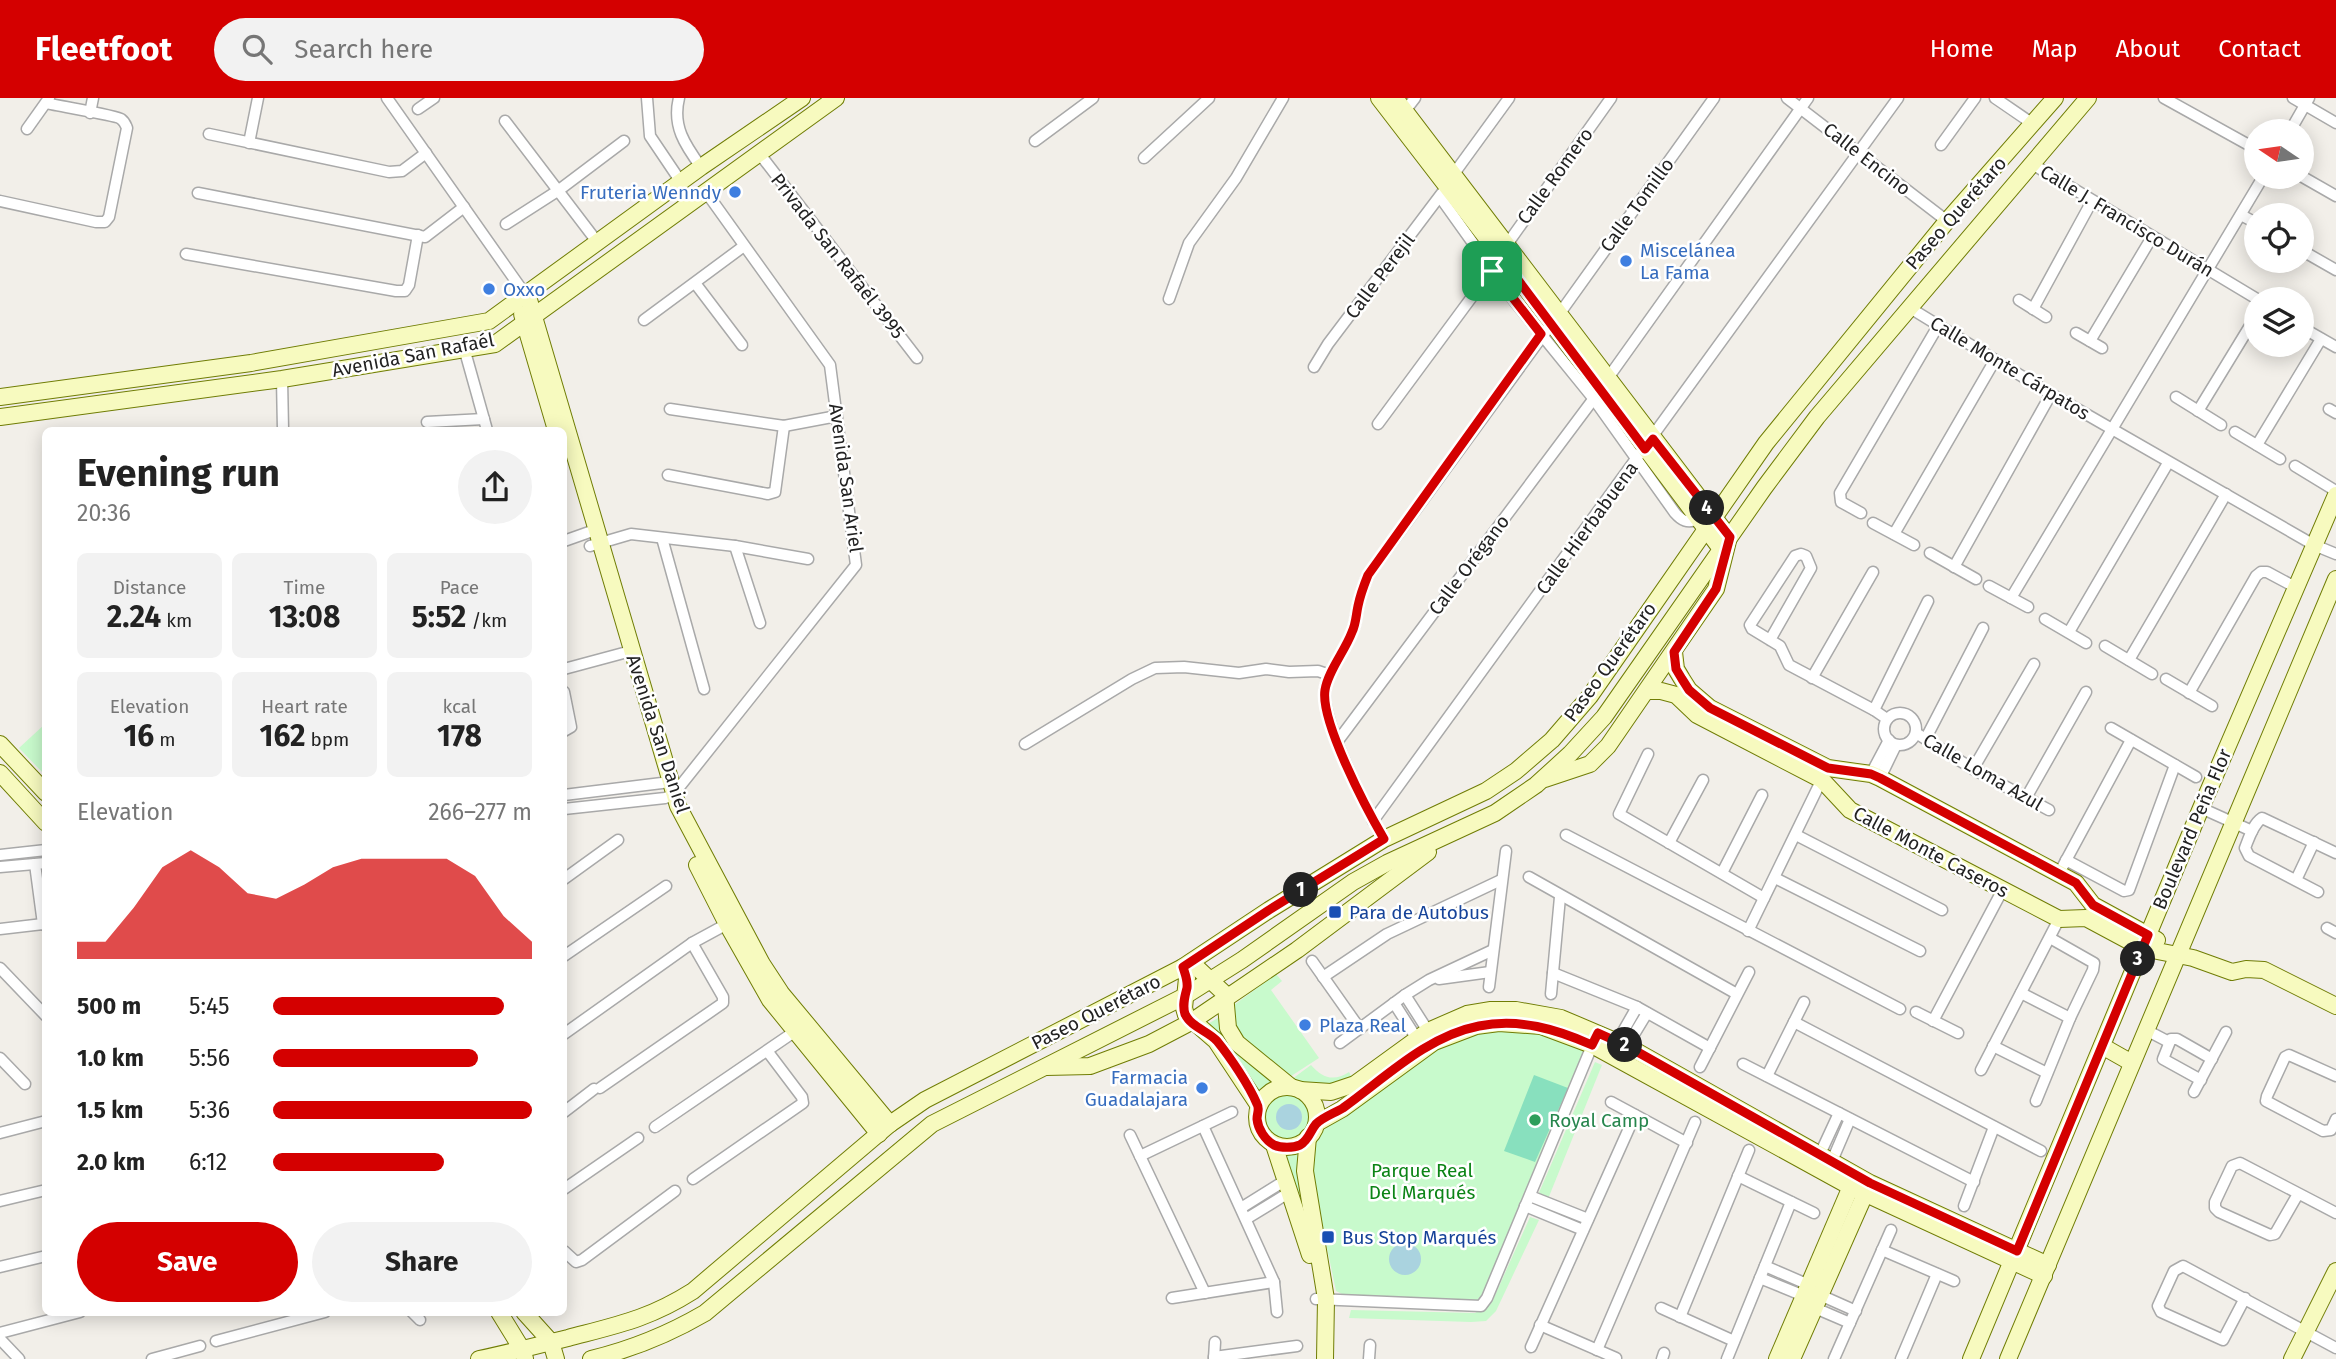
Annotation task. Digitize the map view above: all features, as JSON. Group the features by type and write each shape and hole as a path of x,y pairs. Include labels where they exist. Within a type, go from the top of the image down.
{"main road":[{"name":"Avenida San Rafaél","path":"0,397 251,363 489,321 522,294 802,98"},
{"name":"Avenida San Rafaél","path":"0,417 282,379 495,344 836,98"},
{"path":"1379,98 1446,185 1503,250 1551,323 1645,449 1725,543 1716,589 1608,746 1590,764 1542,780"},
{"name":"Paseo Querétaro","path":"479,1359 524,1355 551,1342 633,1321 664,1309 693,1291 885,1129 925,1100 1187,964 1384,839 1486,791 1516,771 1552,740 1590,696 1705,522 1806,392 1947,221 2055,98"},
{"name":"Paseo Querétaro","path":"591,1359 640,1346 673,1332 705,1313 932,1124 1040,1067 1185,996 1353,882 1387,863 1495,813 1542,780 1604,717 1817,416 2034,165 2088,98"},
{"path":"1405,102 1446,185"},
{"name":"Avenida San Daniel","path":"522,294 561,427"},
{"name":"Avenida San Daniel","path":"530,319 555,427"},
{"name":"Avenida San Daniel","path":"567,448 670,789 727,924 757,967 786,999 885,1129"},
{"name":"Avenida San Daniel","path":"567,465 593,538"},
{"name":"Boulevard Peña Flor","path":"1971,1359 2336,493"},
{"name":"Boulevard Peña Flor","path":"2008,1359 2146,1030 2184,954 2234,823 2336,579"},
{"name":"Calle Monte Caseros","path":"1674,652 1676,669 1689,690 1710,708 1825,774 1850,810 2059,919 2089,912"},
{"name":"Calle Monte Caseros","path":"1648,691 1676,695 1697,715 1825,774 1876,776 2062,867 2076,883 2089,912 2145,942 2232,972 2246,969 2264,970 2336,1006"},
{"path":"3,752 42,789"},
{"path":"0,772 42,819"},
{"name":"Avenida San Daniel","path":"670,789 757,967 770,1000 885,1129"},
{"path":"1040,1067 1090,1066 1149,1044 1191,1022 1297,950 1453,833"},
{"path":"1187,964 1222,989 1227,999 1225,1012 1228,1028 1237,1044 1311,1098 1317,1110 1306,1171 1325,1359"},
{"path":"1187,964 1184,1008 1191,1022 1216,1041 1259,1107"},
{"path":"1314,1359 1321,1299 1311,1259 1274,1145 1262,1135 1257,1121 1259,1107 1272,1091 1296,1088 1331,1092 1343,1089 1422,1035 1467,1014 1491,1010 1517,1010 1561,1018 1861,1185 2046,1270"},
{"path":"1274,1145 1299,1145 1313,1130 1434,1042 1476,1026 1499,1023 1541,1026 1622,1044 1826,1158 1861,1185"},
{"path":"2102,1046 2132,1063"},
{"path":"1777,1359 1812,1296 1861,1185"},
{"path":"2292,1359 2336,1271"},
{"path":"1792,1359 1812,1296"},
{"path":"501,1316 524,1355"},
{"path":"528,1316 551,1342 556,1359"}],"street":[{"path":"90,113 93,98"},
{"path":"249,142 258,98"},
{"path":"387,98 522,294"},
{"path":"418,109 434,98"},
{"path":"647,98 650,136 681,181"},
{"path":"679,98 677,120 680,134 701,167"},
{"path":"1035,142 1093,98"},
{"path":"1144,158 1209,98"},
{"path":"1169,299 1189,243 1236,178 1283,98"},
{"name":"Calle Perejil","path":"1314,367 1328,344 1509,98"},
{"name":"Calle Romero","path":"1378,424 1492,271 1503,250 1611,98"},
{"name":"Calle Tomillo","path":"1330,675 1354,628 1358,603 1368,575 1714,98"},
{"name":"Calle Encino","path":"1787,98 1947,221"},
{"name":"Calle Orégano","path":"1337,742 1600,388 1808,98"},
{"name":"Calle Hierbabuena","path":"1373,821 1898,98"},
{"path":"1941,145 1975,98"},
{"path":"1995,98 2033,124"},
{"path":"2164,98 2244,142"},
{"path":"2293,98 2307,102 2336,123"},
{"path":"0,201 96,222 104,222 109,217 127,128 124,121 118,116 90,113 47,101 27,129"},
{"path":"2297,119 2307,102"},
{"path":"505,121 597,243"},
{"path":"209,134 389,172 402,171 426,153"},
{"path":"506,224 559,190 624,141"},
{"name":"Privada San Rafaél 3995","path":"759,153 917,358"},
{"name":"Calle J. Francisco Durán","path":"2034,165 2244,291"},
{"path":"2314,184 2336,197"},
{"path":"1446,185 1492,271 1551,323 1645,449 1681,519 1705,522"},
{"path":"2111,427 2256,189"},
{"name":"Avenida San Ariel","path":"670,789 856,565 830,365 706,192"},
{"path":"198,193 425,237 464,207"},
{"path":"2033,309 2092,201"},
{"path":"186,254 405,291 409,285 418,236"},
{"path":"2090,341 2152,237"},
{"path":"644,320 744,246"},
{"path":"2314,257 2336,270"},
{"path":"695,283 742,345"},
{"path":"2019,300 2046,317"},
{"name":"Calle Monte Cárpatos","path":"1910,308 2168,463 2314,545 2336,554"},
{"path":"1861,513 1841,502 1840,493 1938,326"},
{"path":"2076,333 2102,348"},
{"path":"2314,335 2336,347"},
{"path":"2199,411 2244,336"},
{"path":"2257,445 2321,339"},
{"path":"340,346 342,368"},
{"path":"426,422 485,425 464,348"},
{"path":"1894,534 1995,360"},
{"path":"282,379 283,427"},
{"path":"1954,567 2051,394"},
{"path":"2176,397 2221,425"},
{"path":"670,409 784,426 837,416"},
{"path":"668,475 768,494 775,492 784,426"},
{"name":"Calle Monte Cárpatos","path":"2011,598 2111,427"},
{"path":"2235,432 2280,458"},
{"path":"2069,632 2168,463"},
{"path":"2295,466 2336,493"},
{"path":"2129,660 2226,494"},
{"path":"1872,523 1914,545"},
{"path":"567,541 631,534 735,546 807,559"},
{"path":"662,538 705,689"},
{"path":"735,546 760,623"},
{"path":"1930,553 1976,579"},
{"path":"1770,640 1811,568 1807,556 1796,556 1750,625 1784,651 1789,665 1887,719"},
{"path":"1812,678 1873,572"},
{"path":"2189,693 2256,576 2267,572 2295,587"},
{"path":"1989,586 2028,607"},
{"path":"1874,710 1928,601"},
{"path":"2045,619 2086,643"},
{"path":"1893,743 1905,745 1921,736 1983,628"},
{"path":"2105,646 2152,674"},
{"path":"567,668 627,652"},
{"path":"1973,769 2034,664"},
{"path":"1025,744 1132,679 1155,668 1184,667 1239,673 1266,669 1289,672 1318,671 1330,675 1325,690 1325,707 1337,742 1384,839"},
{"path":"2166,679 2212,706"},
{"path":"2026,798 2086,692"},
{"path":"567,707 571,727 567,729"},
{"path":"1893,743 1884,726 1887,719 1895,714 1903,713 1911,717 1921,736"},
{"path":"2111,727 2196,777"},
{"name":"Calle Loma Azul","path":"1921,736 1973,769 2049,810"},
{"path":"2131,740 2062,867 2124,891 2129,890 2175,765"},
{"path":"1876,776 1893,743"},
{"path":"1648,754 1619,814 1764,898"},
{"path":"1748,931 1825,774"},
{"path":"1670,843 1703,780"},
{"path":"567,795 670,789"},
{"path":"567,808 670,789"},
{"path":"1722,873 1762,795"},
{"path":"2201,808 2252,831"},
{"path":"2318,892 2249,856 2245,848 2252,831 2262,818 2336,853"},
{"path":"1566,835 1900,1009"},
{"path":"1796,835 1942,910"},
{"path":"567,877 618,840"},
{"path":"2296,880 2314,842"},
{"path":"0,855 42,850"},
{"path":"1489,987 1506,851"},
{"path":"0,867 40,863 42,894"},
{"path":"567,871 576,870"},
{"path":"1528,877 1737,994"},
{"path":"1775,878 1920,951"},
{"path":"1323,977 1387,934 1501,880"},
{"path":"567,954 666,886"},
{"path":"1933,1021 2002,891"},
{"path":"1551,994 1560,897"},
{"path":"1981,1070 2059,919"},
{"path":"567,1032 692,943 727,924"},
{"path":"0,929 42,925"},
{"path":"2036,1101 2094,963 2050,938"},
{"path":"567,1110 723,1003 723,997 692,943"},
{"path":"1340,1043 1429,980 1493,950"},
{"path":"1312,961 1360,1028"},
{"path":"0,968 42,1012"},
{"path":"1429,980 1490,972"},
{"path":"1700,1068 1749,972"},
{"path":"1553,973 1636,1007 1710,1048"},
{"path":"2021,993 2070,1018"},
{"path":"1405,995 1422,1035"},
{"path":"1767,1076 1804,1002"},
{"path":"1394,1003 1422,1035"},
{"path":"1622,1044 1636,1007"},
{"path":"1916,1012 1958,1033"},
{"path":"1622,1044 1647,1013"},
{"path":"1794,1022 2041,1151"},
{"path":"655,1127 797,1030"},
{"path":"2146,1030 2212,1059"},
{"path":"2194,1092 2226,1032"},
{"path":"1321,1299 1481,1306 1487,1298 1595,1039"},
{"path":"2171,1040 2163,1059 2201,1080"},
{"path":"1993,1046 2047,1073"},
{"path":"693,1180 803,1103 802,1097 768,1052"},
{"path":"2336,1076 2289,1055 2285,1057 2266,1096 2266,1101 2323,1131 2331,1130 2336,1119"},
{"path":"2,1063 25,1084"},
{"path":"1743,1064 1974,1182"},
{"path":"1611,1102 1686,1143"},
{"path":"1140,1156 1232,1112"},
{"path":"1826,1158 1839,1113"},
{"path":"1531,1347 1635,1115"},
{"path":"1826,1158 1850,1119"},
{"path":"0,1133 42,1122"},
{"path":"1597,1350 1695,1122"},
{"path":"1203,1126 1274,1282 1277,1312"},
{"path":"1965,1206 1994,1127"},
{"path":"1130,1135 1205,1293"},
{"path":"567,1187 639,1138"},
{"path":"1680,1317 1749,1150"},
{"path":"2298,1194 2275,1234 2270,1235 2215,1208 2215,1202 2236,1163 2298,1194 2336,1213"},
{"path":"1738,1176 1814,1213"},
{"path":"1241,1208 1288,1186"},
{"path":"1246,1219 1288,1186"},
{"path":"0,1201 42,1191"},
{"path":"567,1254 576,1262 582,1260 675,1191"},
{"path":"1527,1201 1588,1219"},
{"path":"1527,1201 1583,1230"},
{"path":"1727,1359 1791,1202"},
{"path":"1835,1359 1891,1230"},
{"path":"1882,1250 1954,1281"},
{"path":"0,1267 42,1257"},
{"path":"1765,1266 1850,1323"},
{"path":"2245,1298 2223,1340 2161,1312 2158,1306 2174,1271 2183,1266 2245,1298 2305,1333 2336,1348"},
{"path":"1901,1359 1937,1274"},
{"path":"1760,1278 1856,1311"},
{"path":"1172,1298 1274,1282"},
{"path":"1661,1308 1734,1341"},
{"path":"0,1333 65,1316"},
{"path":"216,1342 310,1316"},
{"path":"1540,1325 1616,1358"},
{"path":"0,1339 19,1359"},
{"path":"1215,1342 1214,1358 1277,1354 1297,1346"},
{"path":"1369,1359 1370,1345"},
{"path":"152,1359 200,1346"}],"green space":[{"path":"42,727 42,772 19,748"},
{"path":"1276,974 1282,981 1271,990 1319,1058 1285,1080 1237,1043 1234,1005"},
{"path":"1223,1015 1282,1084 1267,1089 1258,1102 1206,1025"},
{"name":"Parque Real Del Marqués","path":"1477,1027 1542,1027 1592,1046 1480,1306 1342,1294 1336,1291 1311,1171 1318,1133 1342,1110 1435,1043"},
{"path":"1595,1062 1602,1065 1548,1199 1538,1195"},
{"path":"1311,1065 1319,1073 1333,1078 1349,1072 1355,1083 1343,1088 1288,1082"},
{"name":"Royal Camp","path":"1534,1075 1568,1088 1535,1162 1504,1151"},
{"path":"1288,1091 1298,1093 1306,1099 1312,1107 1312,1127 1306,1135 1298,1141 1288,1143 1278,1141 1270,1135 1264,1127 1262,1117 1264,1107 1270,1099 1278,1093"},
{"path":"1302,1150 1324,1295 1317,1296 1312,1245 1280,1152"},
{"path":"1530,1217 1539,1220 1496,1311 1486,1321 1349,1318 1351,1310 1475,1313 1492,1302"}],"water":[{"path":"1289,1104 1298,1108 1302,1117 1298,1126 1289,1130 1280,1126 1276,1117 1280,1108"},
{"path":"1405,1243 1416,1248 1421,1259 1416,1270 1405,1275 1394,1270 1389,1259 1394,1248"}],"place":[{"name":"Fruteria Wenndy","path":"735,192"},
{"name":"Miscelánea La Fama","path":"1626,261"},
{"name":"Oxxo","path":"489,289"},
{"name":"Para de Autobus","path":"1335,912"},
{"name":"Plaza Real","path":"1305,1025"},
{"name":"Farmacia Guadalajara","path":"1202,1088"},
{"name":"Royal Camp","path":"1535,1120"},
{"name":"Bus Stop Marqués","path":"1328,1237"}],"route":[{"path":"1500,256 1645,449 1653,439 1730,537 1716,589 1674,652 1676,669 1689,690 1710,708 1828,768 1871,774 1880,778 2076,883 2093,905 2148,935 2017,1251 1870,1183 1627,1046 1598,1033 1592,1045 1541,1026 1499,1023 1476,1026 1434,1042 1342,1109 1317,1123 1299,1145 1274,1145 1262,1135 1257,1121 1259,1107 1228,1056 1208,1032 1191,1022 1186,1015 1184,1008 1187,986 1183,967 1384,839 1337,742 1325,707 1325,690 1354,628 1358,603 1368,575 1541,334 1492,271 1500,256"}]}
